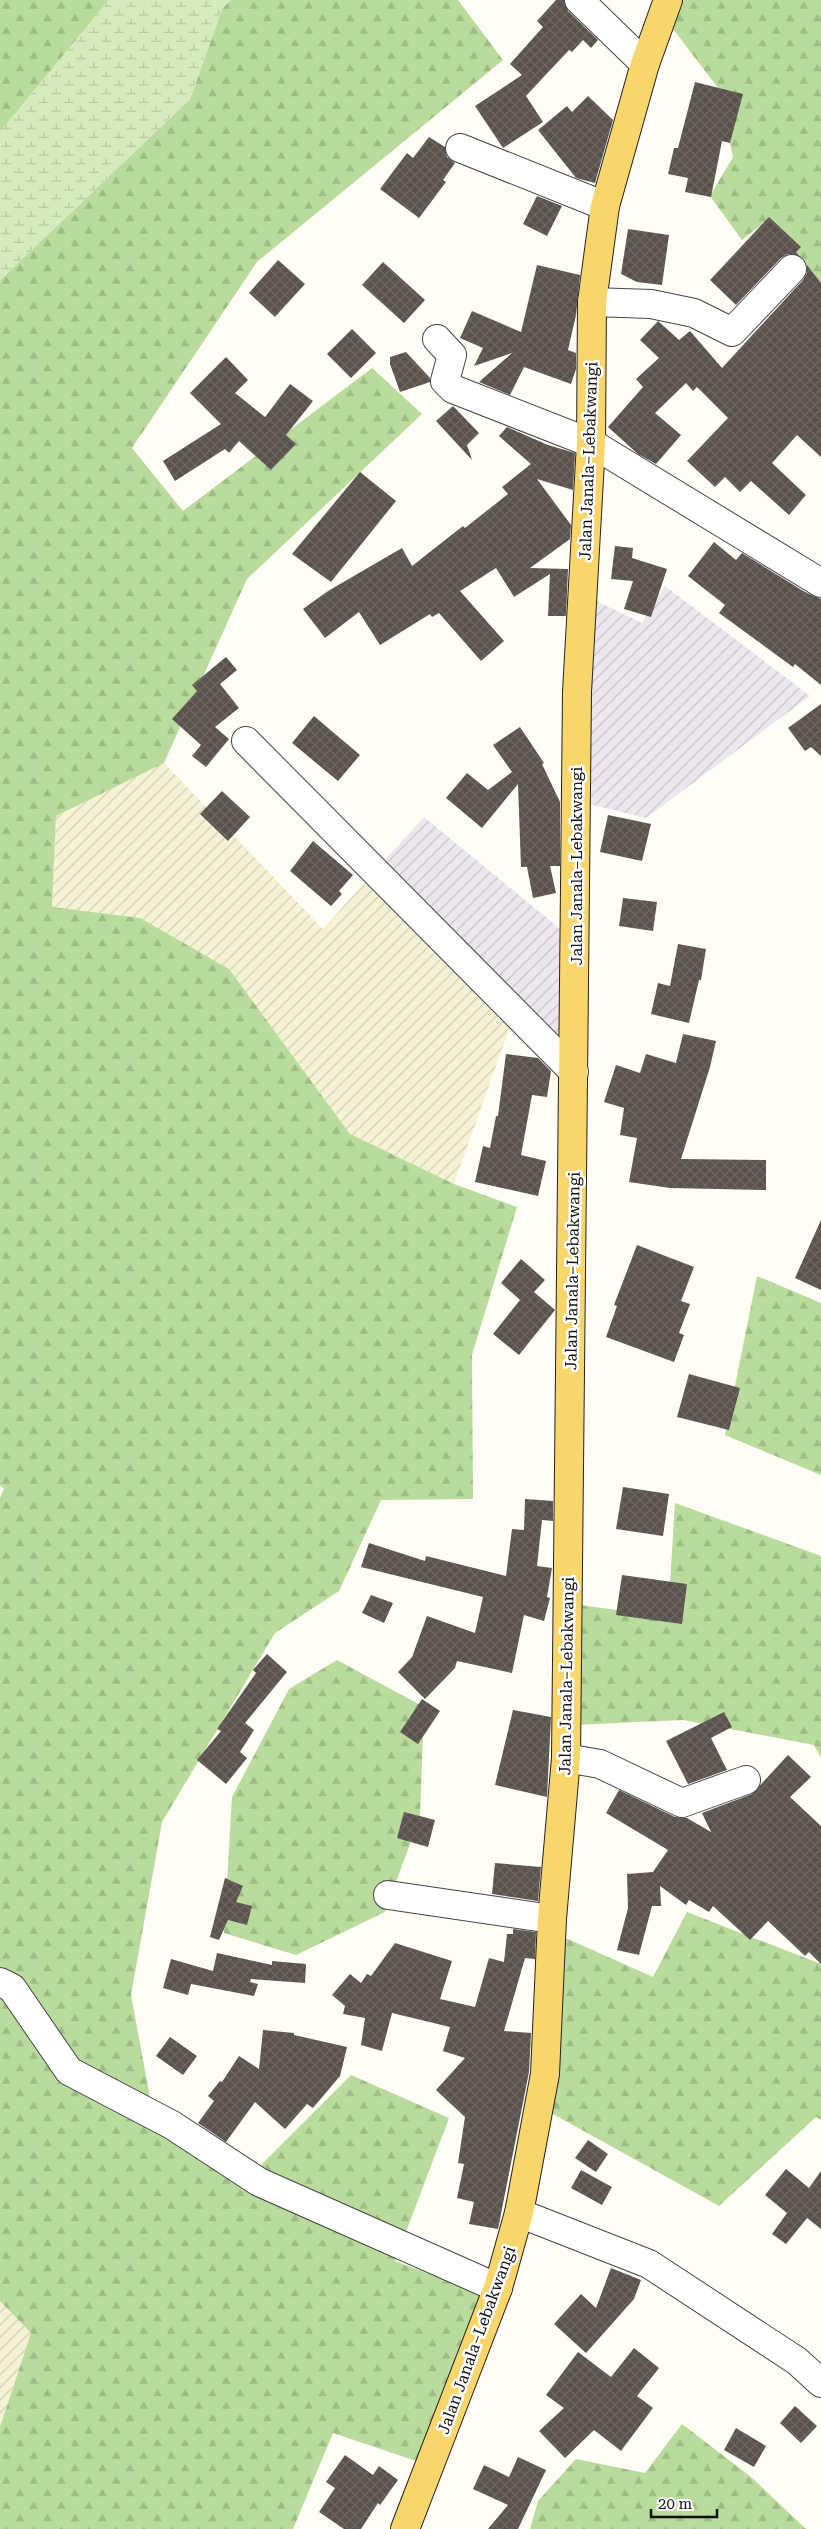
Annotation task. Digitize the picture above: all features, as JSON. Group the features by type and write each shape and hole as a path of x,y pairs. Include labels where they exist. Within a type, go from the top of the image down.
{"main road":[{"name":"Jalan Janala–Lebakwangi","path":"405,2529 498,2288 519,2213 545,2074 552,1919 566,1758 577,692 591,442 592,302 605,206 644,64 668,0"}],"street":[{"path":"579,0 644,64"},
{"path":"460,148 605,206"},
{"path":"592,302 651,304 685,311 694,313 732,332 792,269"},
{"path":"437,339 452,355 445,382 453,389 591,442 821,583"},
{"path":"246,741 574,1072"},
{"path":"566,1758 600,1764 682,1803 746,1780"},
{"path":"388,1895 552,1919"},
{"path":"0,1982 12,1988 69,2071 172,2125 259,2182 498,2288"},
{"path":"519,2213 649,2264 797,2361 821,2383"}],"shaded area":[{"path":"665,586 810,696 646,818 585,803 586,596 642,623"},
{"path":"164,763 323,929 373,873 517,1007 454,1184 350,1134 229,969 52,908 56,816"},
{"path":"424,817 582,947 570,1055 373,873"},
{"path":"0,2301 31,2333 0,2426"}],"green space":[{"path":"0,0 109,0 0,132"},
{"path":"109,0 230,0 222,9 190,99 0,280 0,132"},
{"path":"230,0 458,0 503,60 257,262 132,448 183,511 372,368 422,414 247,579 164,763 56,816 52,907 140,918 229,969 350,1134 454,1184 517,1207 472,1355 473,1499 381,1500 339,1591 275,1633 162,1822 131,1995 152,2108 247,2179 351,2075 449,2118 395,2261 494,2298 416,2461 333,2433 293,2529 0,2529 0,2427 31,2333 0,2301 0,1498 4,1489 0,1485 0,280 190,99 222,9"},
{"path":"678,0 821,0 821,292 765,222 742,240 710,196 733,157 718,88 670,25"},
{"path":"757,1276 821,1303 821,1475 725,1435"},
{"path":"675,1503 821,1556 821,1758 814,1745 683,1720 574,1725 580,1605 668,1617"},
{"path":"337,1660 424,1707 420,1817 385,1912 296,1955 224,1933 232,1797 289,1689"},
{"path":"687,1912 821,1964 821,2120 816,2117 719,2206 544,2109 561,1936 653,1977"},
{"path":"682,2424 751,2477 806,2529 530,2529 538,2501 576,2459 645,2473"}],"building":[{"path":"556,0 564,0 568,11 598,40 591,48 583,40 572,52 569,50 526,96 543,122 503,148 475,106 522,75 510,64 543,27 537,21"},
{"path":"695,82 743,94 730,143 722,141 711,197 685,192 688,178 668,174 674,148 678,148"},
{"path":"588,96 613,120 595,183 576,178 538,130 567,106 572,112"},
{"path":"429,137 445,147 447,157 455,163 443,180 446,182 419,218 380,189 407,153 413,158"},
{"path":"537,196 562,206 547,236 523,224"},
{"path":"769,217 801,247 796,252 799,256 788,254 781,258 736,305 710,280"},
{"path":"628,229 669,235 662,285 637,282 621,274"},
{"path":"278,260 305,284 275,317 249,293"},
{"path":"383,262 425,300 404,323 362,285"},
{"path":"537,265 580,275 576,315 568,350 576,353 576,369 571,384 524,367 510,395 479,382 512,353 474,366 483,348 460,338 472,311 521,332"},
{"path":"807,265 821,283 821,457 797,435 772,463 806,495 789,515 751,481 740,492 725,477 715,487 687,461 728,418 697,387 693,391 686,383 655,413 681,435 656,464 638,454 608,427 643,387 636,379 659,358 640,340 658,321 679,340 690,331 722,368 803,280 807,273"},
{"path":"352,329 376,353 351,378 327,354"},
{"path":"406,352 430,378 430,382 400,392 390,364 390,357"},
{"path":"226,357 248,380 235,393 265,417 290,384 313,401 286,435 296,444 271,470 239,441 229,453 225,449 175,481 163,461 221,424 190,393"},
{"path":"453,406 479,433 467,445 472,460 436,421"},
{"path":"507,427 548,445 575,453 573,490 537,479 571,525 570,539 530,568 568,569 566,616 548,616 550,574 514,597 496,568 460,591 504,641 481,661 439,613 432,617 430,614 380,645 359,612 325,638 303,609 328,591 402,548 412,566 508,494 502,487 531,464 499,436"},
{"path":"360,472 396,501 331,582 292,554"},
{"path":"714,542 736,560 742,553 805,592 821,599 821,685 795,664 793,667 719,613 725,605 688,576"},
{"path":"615,546 633,548 632,558 667,569 651,617 624,609 633,581 611,579"},
{"path":"226,657 237,670 220,684 239,708 215,727 229,739 206,767 192,756 201,745 172,719 197,691 192,685"},
{"path":"821,704 821,756 811,747 805,751 788,728"},
{"path":"314,716 360,755 338,781 292,743"},
{"path":"520,727 544,763 542,764 560,802 560,866 550,866 556,893 533,898 527,867 521,867 518,784 482,828 446,798 467,773 488,790 512,772 493,745"},
{"path":"222,791 250,817 228,841 200,814"},
{"path":"608,815 651,824 642,861 600,852"},
{"path":"313,841 353,875 339,891 342,894 331,906 290,871"},
{"path":"623,898 657,902 653,931 619,926"},
{"path":"678,944 706,949 701,980 699,980 689,1023 651,1014 658,983 670,986"},
{"path":"683,1034 716,1041 710,1067 681,1159 766,1160 766,1190 670,1188 629,1182 637,1138 620,1135 624,1108 604,1102 616,1065 640,1073 646,1054 676,1063"},
{"path":"506,1054 538,1058 551,1071 547,1097 532,1095 521,1155 546,1161 538,1196 475,1182 483,1146 490,1148 496,1116 498,1116"},
{"path":"821,1220 821,1290 795,1278"},
{"path":"637,1245 694,1267 681,1301 690,1304 679,1333 684,1335 674,1362 606,1337 617,1306 614,1305"},
{"path":"521,1259 545,1280 534,1292 555,1310 519,1355 493,1334 520,1300 501,1283"},
{"path":"689,1374 740,1388 729,1430 677,1417"},
{"path":"623,1487 669,1494 663,1536 616,1529"},
{"path":"525,1499 553,1501 553,1521 542,1520 537,1566 552,1568 547,1597 550,1598 544,1621 524,1615 512,1673 457,1661 455,1668 425,1699 398,1672 412,1657 427,1616 475,1633 483,1597 361,1567 369,1543 425,1561 426,1556 506,1576 512,1529 524,1530"},
{"path":"622,1575 687,1584 682,1624 616,1615"},
{"path":"371,1595 393,1603 384,1623 362,1613"},
{"path":"267,1654 287,1672 245,1723 254,1730 240,1752 247,1758 226,1784 197,1760 221,1731 217,1729 256,1673 253,1670"},
{"path":"422,1699 440,1711 418,1744 400,1732"},
{"path":"513,1710 551,1717 547,1797 495,1785"},
{"path":"724,1712 732,1727 711,1738 727,1770 688,1784 666,1741"},
{"path":"788,1755 811,1777 790,1797 821,1826 821,1964 809,1952 805,1956 768,1921 750,1940 713,1906 709,1912 689,1900 686,1905 660,1886 661,1906 652,1906 639,1955 617,1950 628,1908 627,1874 653,1872 668,1850 606,1813 619,1790 675,1817 687,1818 711,1832 702,1813 752,1794"},
{"path":"404,1812 435,1820 428,1847 397,1838"},
{"path":"495,1863 541,1867 538,1901 492,1894"},
{"path":"225,1878 243,1886 236,1902 252,1906 247,1925 228,1920 219,1940 210,1937"},
{"path":"513,1929 536,1932 535,1959 525,1958 504,2031 531,2033 529,2072 498,2229 469,2224 474,2202 457,2198 464,2164 458,2163 465,2117 436,2090 465,2058 443,2051 450,2027 392,2013 382,2051 361,2045 365,2018 343,2014 345,2006 332,1995 350,1974 361,1983 367,1974 371,1976 395,1943 452,1961 440,1999 475,2007 489,1958 504,1962 507,1934 513,1934"},
{"path":"217,1953 272,1965 272,1961 306,1964 305,1983 251,1979 250,1982 258,1984 254,1996 191,1984 188,1995 163,1988 171,1959 213,1971"},
{"path":"263,2030 294,2033 294,2035 347,2047 340,2076 313,2108 307,2104 285,2129 255,2102 226,2142 198,2123 214,2101 208,2096 220,2081 222,2082 239,2056 259,2069"},
{"path":"170,2037 197,2056 183,2075 156,2056"},
{"path":"588,2140 608,2154 596,2172 575,2158"},
{"path":"786,2169 809,2188 821,2171 821,2229 807,2218 786,2244 772,2234 787,2213 765,2195"},
{"path":"581,2170 612,2187 602,2205 571,2188"},
{"path":"611,2268 641,2280 634,2299 586,2353 554,2324 581,2294 596,2308"},
{"path":"634,2348 659,2368 637,2396 653,2408 621,2451 594,2430 565,2458 539,2431 564,2408 546,2395 578,2352 611,2377"},
{"path":"795,2406 817,2426 801,2443 780,2423"},
{"path":"736,2428 766,2446 754,2467 724,2450"},
{"path":"345,2455 373,2475 379,2466 398,2480 380,2505 378,2503 361,2529 344,2529 319,2512 335,2488 326,2482"},
{"path":"518,2457 546,2470 518,2529 488,2529 508,2505 473,2489 484,2465 509,2477"}]}
